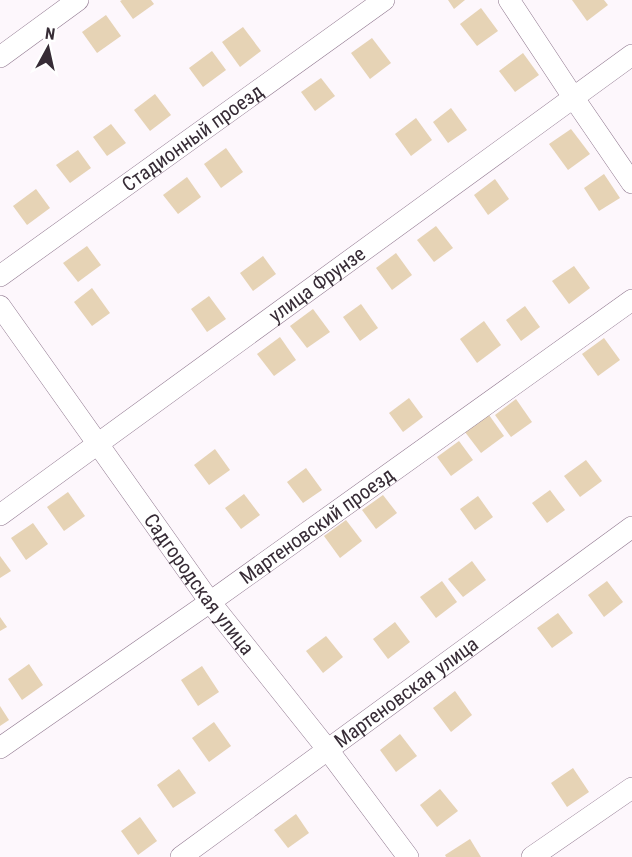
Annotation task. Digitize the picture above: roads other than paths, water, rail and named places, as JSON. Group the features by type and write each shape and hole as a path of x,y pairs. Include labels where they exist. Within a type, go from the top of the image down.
{"street":[{"path":"0,57 78,0"},
{"name":"Стадионный проезд","path":"0,276 384,0"},
{"path":"509,0 632,183"},
{"name":"улица Фрунзе","path":"0,515 632,55"},
{"name":"Мартеновский проезд","path":"0,747 210,602 632,300"},
{"name":"Садгородская улица","path":"0,306 210,602 328,750 408,857"},
{"name":"Мартеновская улица","path":"181,857 632,527"},
{"path":"532,857 632,788"}]}
